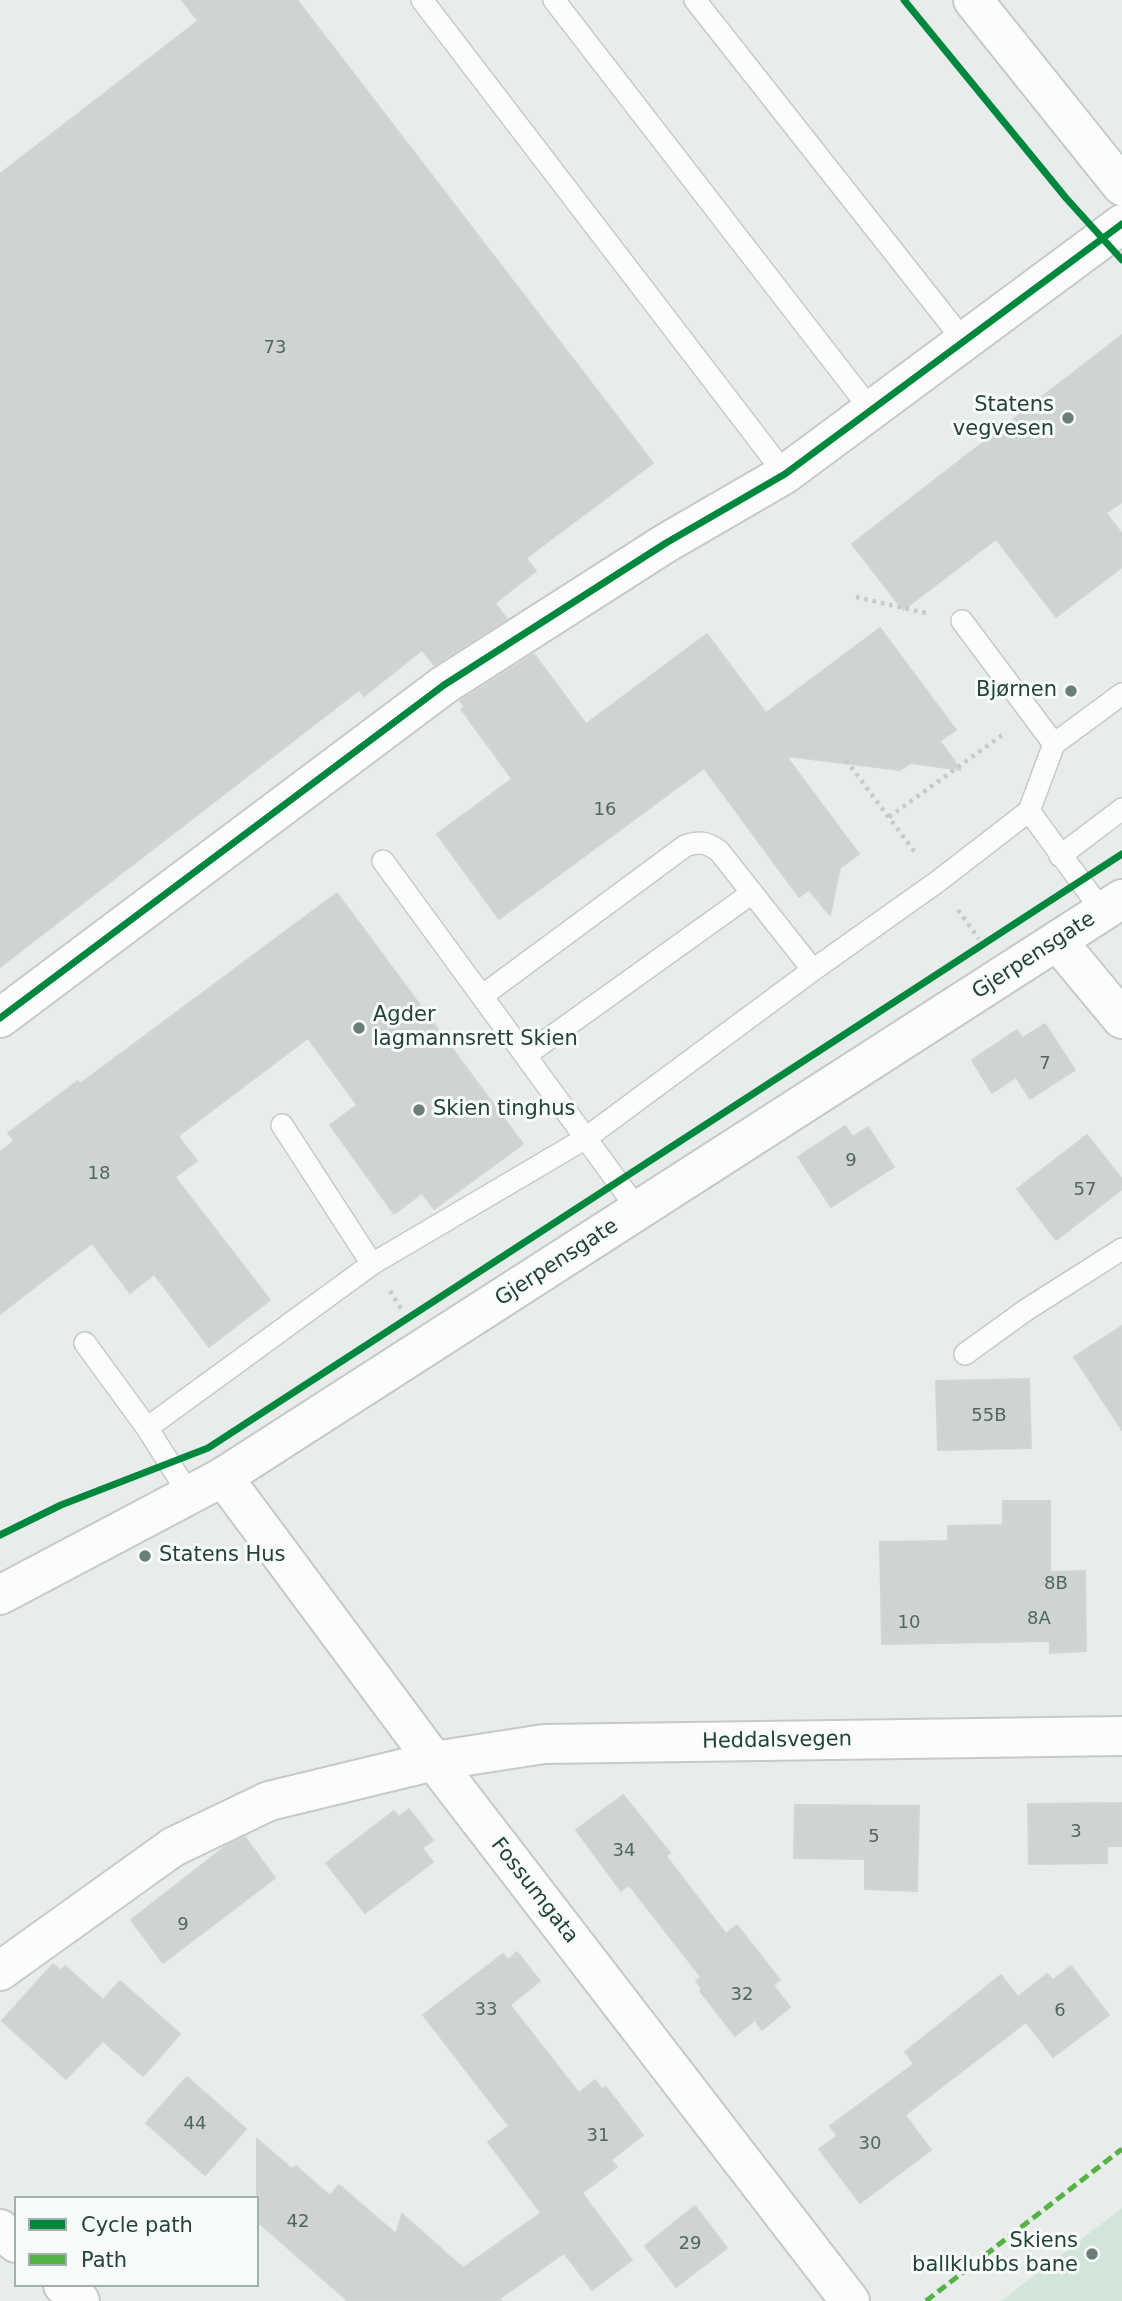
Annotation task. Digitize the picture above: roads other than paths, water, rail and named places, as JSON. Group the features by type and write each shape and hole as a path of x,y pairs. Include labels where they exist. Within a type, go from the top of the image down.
{"street":[{"path":"973,0 1122,186"},
{"path":"0,1018 444,685 666,543 785,474 1122,224"},
{"name":"Gjerpensgate","path":"0,1595 223,1477 1112,905"},
{"path":"1058,942 1122,1019"},
{"name":"Fossumgata","path":"223,1477 434,1761 850,2301"},
{"name":"Heddalsvegen","path":"0,1970 173,1847 269,1801 434,1761 544,1744 1122,1735"},
{"path":"0,2229 14,2241"},
{"path":"65,2287 80,2301"}],"lane":[{"path":"422,0 785,474"},
{"path":"554,0 871,410"},
{"path":"695,0 964,341"},
{"path":"962,621 1054,744"},
{"path":"147,1428 372,1264 586,1138 937,882 1029,811 1054,744 1122,694"},
{"path":"1060,856 1122,809"},
{"name":"Gjerpensgate","path":"1029,811 1060,856 1112,905"},
{"path":"482,996 685,846 698,842 708,843 719,851 813,970"},
{"path":"383,861 639,1211"},
{"path":"526,1055 752,893"},
{"path":"282,1125 372,1264"},
{"path":"965,1354 1026,1310 1122,1250"},
{"path":"85,1343 147,1428 189,1494"}],"place":[{"name":"Statens vegvesen","path":"1068,418"},
{"name":"Bjørnen","path":"1071,691"},
{"name":"Agder lagmannsrett Skien","path":"359,1028"},
{"name":"Skien tinghus","path":"419,1110"},
{"name":"Statens Hus","path":"145,1556"},
{"name":"Skiens ballklubbs bane","path":"1092,2254"}]}
